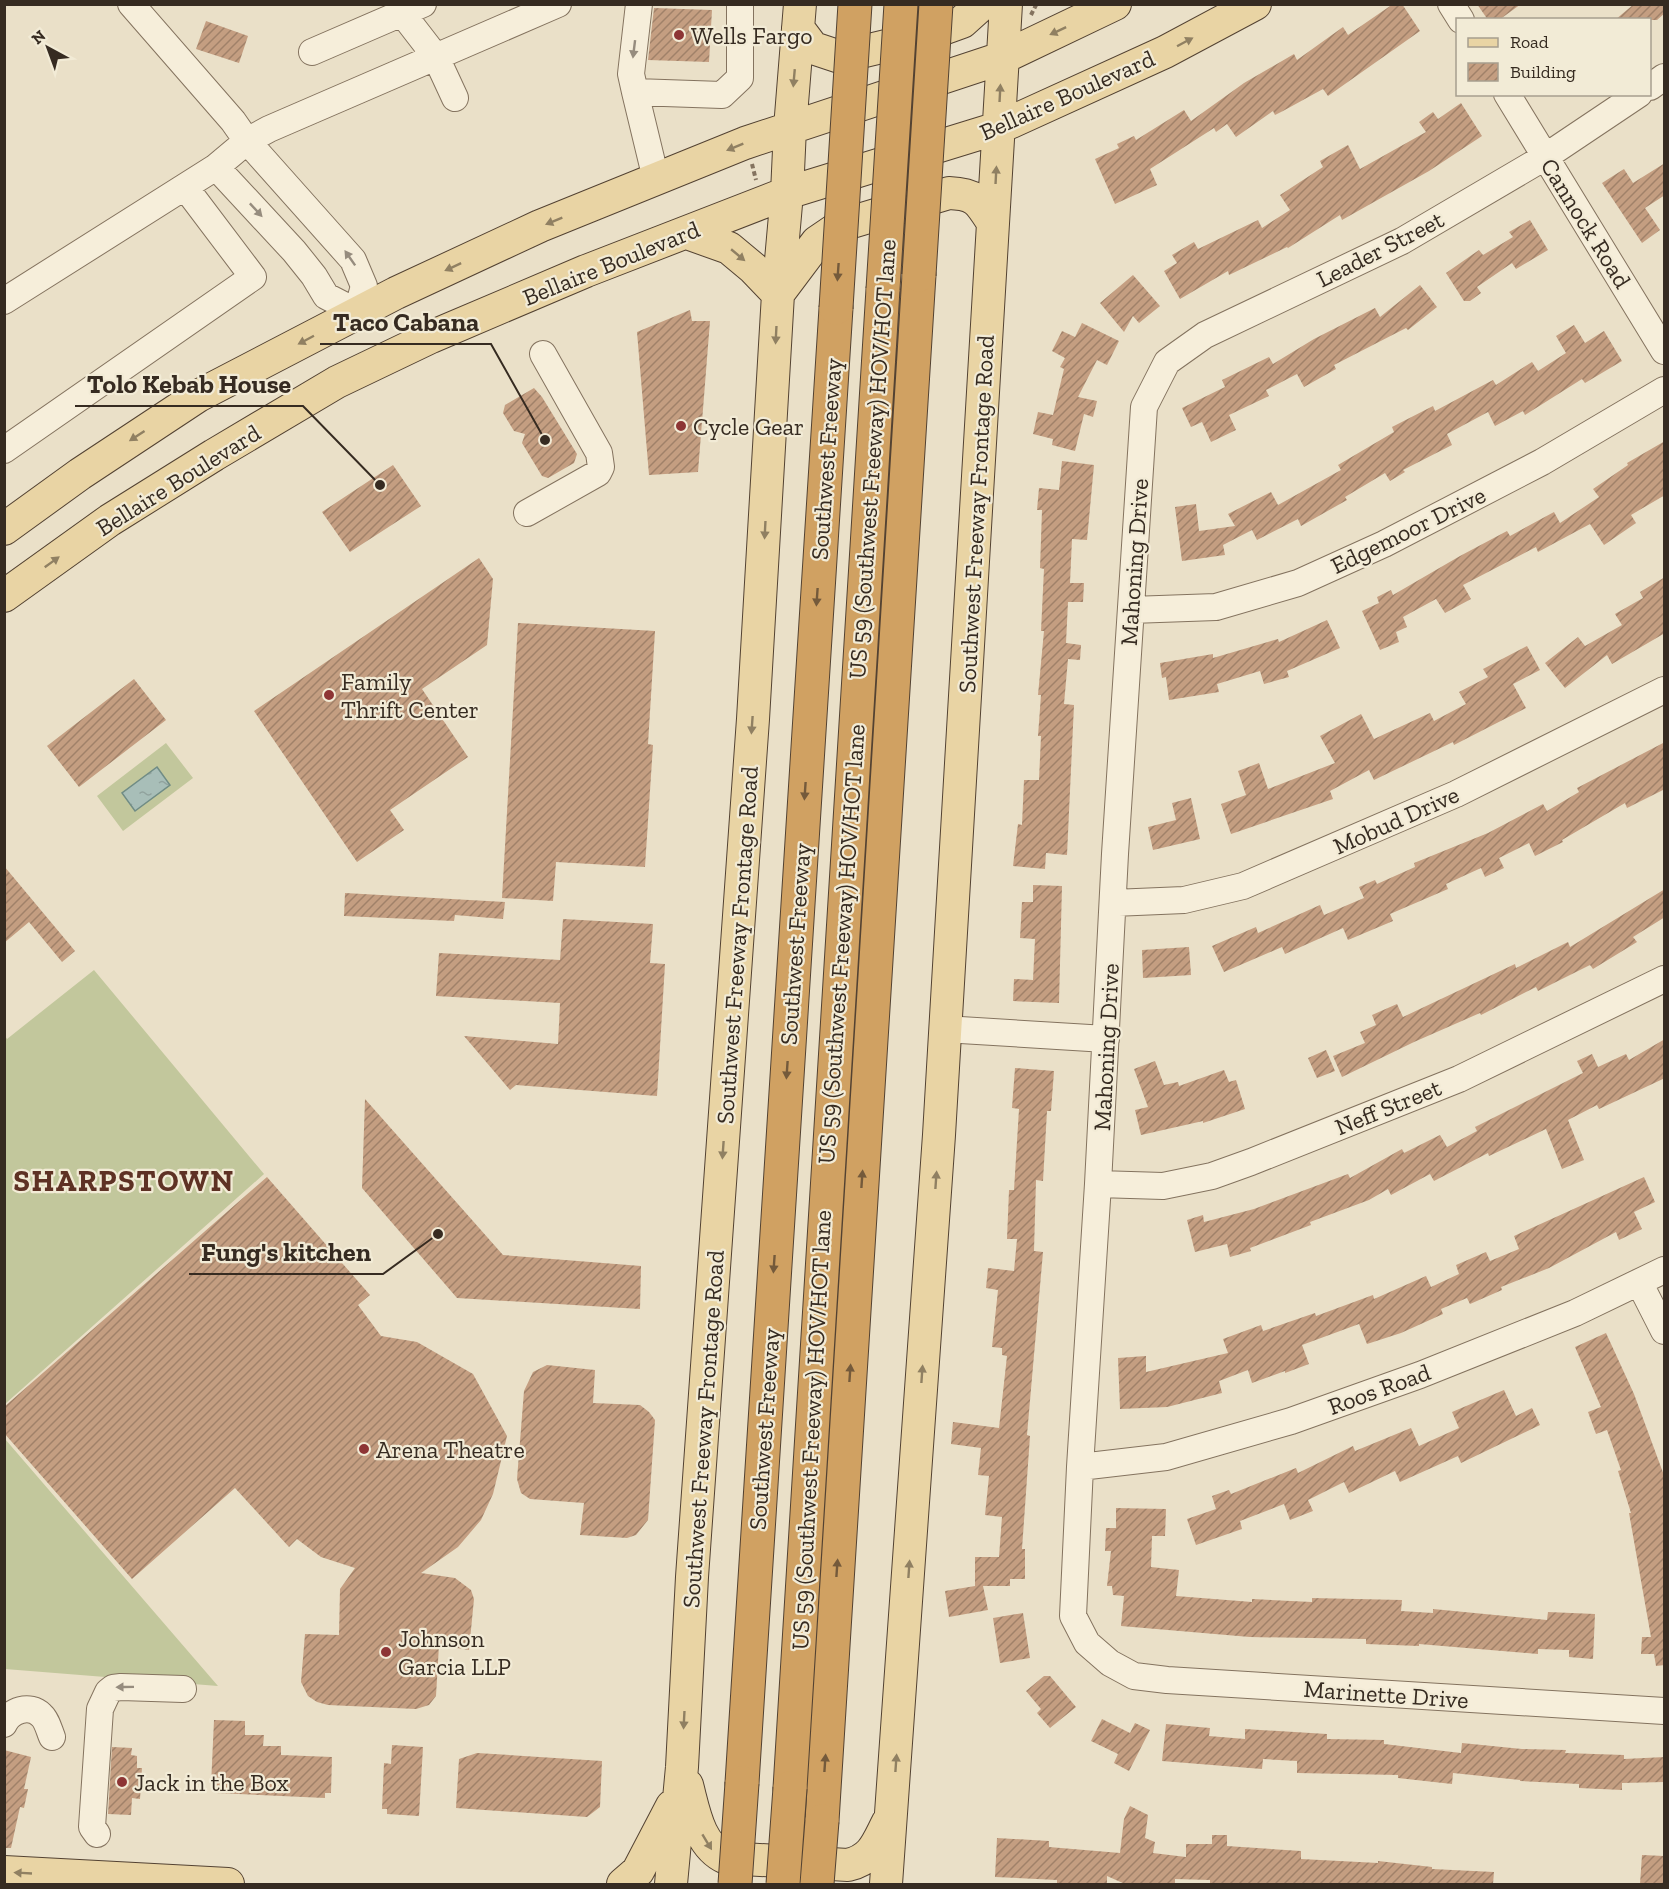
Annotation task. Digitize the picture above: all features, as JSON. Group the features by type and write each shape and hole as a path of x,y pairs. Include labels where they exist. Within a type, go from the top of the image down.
{"highway":[{"name":"Southwest Freeway","path":"735,1884 855,4"},
{"name":"US 59 (Southwest Freeway) HOV/HOT lane","path":"783,1884 901,4"},
{"path":"817,1884 936,4"}],"main road":[{"path":"799,16 813,48 840,57 915,39 962,22 982,4"},
{"name":"Southwest Freeway Frontage Road","path":"887,1870 938,1147 1006,4"},
{"name":"Bellaire Boulevard","path":"4,596 110,520 214,455 337,382 431,337 586,271 687,233 772,190 998,128 1165,52 1255,4"},
{"path":"4,529 80,474 198,396 357,312 540,226 745,143 1002,58 1108,5"},
{"name":"Southwest Freeway Frontage Road","path":"671,1884 753,719 778,294 772,190 790,128 799,16"},
{"path":"687,233 729,248 753,268 778,294 817,242 842,225 948,193 967,194 979,201 993,223"},
{"path":"680,1780 706,1842 715,1853 726,1858 848,1865 860,1862 875,1847 892,1814"},
{"path":"623,1884 638,1871 680,1780"},
{"path":"887,1870 899,1872 912,1884"},
{"path":"4,1872 228,1884"}],"street":[{"path":"131,4 233,121 247,141 353,260 364,286 357,312 326,296 314,276 294,251 216,167"},
{"path":"4,301 216,167 247,141 269,129 558,4"},
{"path":"639,4 631,74 656,179"},
{"path":"635,92 722,95 740,78 740,4"},
{"path":"1451,4 1460,18"},
{"path":"312,52 412,9 454,98"},
{"path":"1651,86 1665,77"},
{"name":"Cannock Road","path":"1508,96 1665,351"},
{"name":"Leader Street","path":"1143,417 1144,407 1167,362 1205,335 1402,242 1545,157 1636,96"},
{"path":"4,450 253,277 185,187"},
{"path":"525,510 580,473 584,468 585,460 584,453 537,358"},
{"name":"Edgemoor Drive","path":"1131,610 1216,607 1298,583 1384,544 1532,468 1665,390"},
{"name":"Mahoning Drive","path":"1110,1663 1087,1643 1073,1616 1143,417"},
{"name":"Mobud Drive","path":"1113,903 1184,900 1243,886 1456,794 1665,690"},
{"name":"Neff Street","path":"1098,1184 1163,1186 1212,1176 1251,1162 1459,1079 1665,979"},
{"path":"944,1029 1106,1039"},
{"name":"Roos Road","path":"1080,1467 1166,1457 1291,1421 1431,1370 1575,1312 1665,1270"},
{"path":"1639,1282 1665,1331"},
{"name":"Marinette Drive","path":"1110,1663 1134,1676 1167,1680 1665,1711"},
{"path":"97,1834 92,1827 100,1709 103,1700 113,1688 183,1689"},
{"path":"4,1724 6,1719 17,1711 29,1709 39,1713 45,1719 52,1737"}],"path":[{"path":"752,164 772,190"}],"green space":[{"path":"166,743 193,778 123,831 97,796"},
{"path":"94,970 264,1174 5,1404 5,1036 7,1039"},
{"path":"5,1439 218,1686 5,1669"}],"water":[{"path":"157,767 170,785 135,811 122,793"}],"building":[{"path":"1393,4 1402,4 1420,31 1328,96 1323,89 1275,115 1273,111 1236,137 1227,124 1216,132 1214,128 1150,169 1157,185 1115,204 1095,159 1119,148 1117,144 1134,136 1136,140 1184,110 1191,121 1244,83 1294,54 1297,60 1343,27 1348,35"},
{"path":"1477,4 1521,4 1502,18 1487,18"},
{"path":"1634,4 1665,4 1665,13 1657,20 1617,18"},
{"name":"Wells Fargo","path":"654,8 712,10 709,62 648,60"},
{"path":"206,21 248,36 239,63 196,49"},
{"path":"1461,103 1482,136 1429,171 1342,220 1340,215 1288,248 1229,275 1228,271 1180,299 1164,271 1177,263 1172,255 1194,242 1198,249 1258,220 1262,228 1290,210 1280,195 1323,167 1320,161 1348,145 1360,169 1426,132 1419,122 1433,112 1438,119"},
{"path":"1665,163 1665,195 1645,208 1660,230 1642,243 1602,183 1624,169 1633,183"},
{"path":"1530,220 1548,250 1516,269 1512,263 1477,287 1481,293 1470,301 1464,301 1446,273 1479,250 1483,255 1513,237 1509,232"},
{"path":"1133,275 1160,306 1139,323 1133,316 1124,332 1100,303"},
{"path":"1420,285 1437,307 1408,330 1406,328 1334,365 1336,369 1304,387 1297,374 1266,390 1269,396 1229,415 1236,430 1211,442 1202,422 1191,427 1182,408 1225,387 1222,380 1269,357 1273,364 1314,339 1375,308 1380,317"},
{"path":"690,310 692,321 710,321 698,472 649,475 637,332"},
{"path":"1082,323 1119,341 1107,365 1097,360 1078,397 1097,401 1093,417 1084,414 1075,451 1052,445 1053,439 1033,434 1038,412 1053,415 1064,369 1060,367 1065,358 1052,351 1062,331 1075,337"},
{"path":"1574,325 1585,343 1604,331 1622,361 1585,383 1582,379 1525,415 1523,411 1495,426 1488,412 1447,434 1452,445 1403,470 1405,472 1390,481 1385,473 1345,497 1347,500 1301,526 1298,519 1257,540 1252,530 1223,545 1225,555 1182,561 1175,507 1196,504 1199,531 1235,526 1228,514 1271,492 1278,505 1341,470 1338,465 1394,432 1392,427 1433,406 1435,411 1493,380 1496,385 1532,362 1538,371 1566,353 1556,336"},
{"path":"534,388 577,454 574,463 548,478 542,476 522,443 525,434 514,431 503,413 505,405"},
{"path":"1665,441 1665,495 1631,515 1636,523 1604,545 1590,524 1538,552 1536,547 1463,585 1471,599 1445,613 1436,599 1403,617 1407,627 1396,632 1399,642 1380,650 1362,611 1379,603 1377,597 1391,590 1393,595 1507,531 1510,536 1554,512 1560,523 1599,497 1593,489 1628,465 1627,463"},
{"path":"1062,461 1094,465 1087,540 1072,539 1070,583 1084,583 1083,602 1068,602 1066,643 1081,645 1080,660 1068,659 1064,704 1074,705 1067,855 1046,853 1045,869 1013,866 1018,824 1022,825 1024,780 1039,780 1041,736 1038,736 1041,695 1038,695 1044,631 1041,631 1044,569 1040,568 1042,510 1037,510 1039,488 1059,490"},
{"path":"393,465 421,506 350,552 322,512"},
{"path":"479,558 493,579 487,645 422,689 468,757 390,810 404,830 357,862 254,711"},
{"path":"1665,577 1665,633 1612,664 1607,655 1565,688 1545,663 1578,637 1585,646 1622,625 1615,614 1643,598 1640,592"},
{"path":"1327,620 1340,648 1287,671 1289,677 1264,684 1260,671 1217,684 1219,692 1169,700 1166,677 1162,678 1160,663 1213,654 1213,658 1278,639 1279,642"},
{"path":"518,623 655,631 648,744 653,745 645,867 556,862 553,901 502,898"},
{"path":"1527,646 1540,670 1513,684 1526,708 1454,745 1453,742 1374,780 1369,770 1330,791 1333,799 1231,834 1221,804 1246,795 1238,771 1259,763 1268,789 1335,763 1320,736 1361,714 1374,739 1430,713 1434,721 1466,704 1459,692 1488,677 1483,669"},
{"path":"134,679 166,720 79,787 47,746"},
{"path":"1665,742 1665,789 1627,808 1625,803 1562,840 1563,842 1535,856 1529,843 1499,858 1504,868 1485,877 1481,868 1446,884 1448,889 1390,914 1393,921 1348,940 1343,928 1285,954 1282,947 1224,972 1212,946 1256,927 1258,933 1320,905 1324,915 1364,898 1359,887 1375,880 1377,884 1415,867 1414,863 1488,833 1543,804 1547,811 1579,792 1577,788"},
{"path":"1191,798 1200,839 1153,850 1148,827 1176,820 1172,803"},
{"path":"4,866 75,951 62,962 29,922 4,943"},
{"path":"1033,885 1062,886 1059,1003 1013,1001 1014,979 1033,980 1035,939 1020,938 1022,902 1033,902"},
{"path":"1665,889 1665,917 1633,937 1637,942 1593,969 1590,965 1538,991 1536,987 1481,1015 1480,1013 1414,1042 1342,1077 1333,1056 1365,1043 1360,1032 1376,1025 1372,1015 1397,1004 1403,1017 1515,964 1516,968 1568,942 1570,947"},
{"path":"345,893 505,902 503,919 455,915 454,921 344,916"},
{"path":"563,919 653,924 650,963 665,964 657,1096 516,1085 510,1090 464,1036 558,1044 560,1003 436,996 439,953 560,960"},
{"path":"1189,947 1191,975 1143,978 1142,950"},
{"path":"1665,1039 1665,1078 1599,1109 1597,1105 1568,1120 1584,1160 1562,1169 1546,1129 1489,1156 1488,1153 1434,1181 1430,1174 1391,1195 1388,1189 1369,1200 1310,1222 1311,1225 1250,1248 1251,1251 1230,1257 1227,1244 1195,1252 1187,1220 1203,1215 1204,1222 1254,1209 1348,1174 1350,1178 1402,1149 1404,1153 1440,1135 1447,1147 1477,1131 1475,1127 1583,1073 1577,1061 1592,1054 1598,1067 1626,1054 1629,1060"},
{"path":"1326,1050 1335,1071 1317,1078 1308,1058"},
{"path":"1155,1061 1164,1085 1178,1082 1179,1086 1224,1070 1229,1082 1236,1080 1245,1109 1203,1123 1203,1121 1141,1135 1135,1110 1148,1107 1134,1069"},
{"path":"1015,1068 1054,1071 1051,1111 1047,1111 1043,1181 1036,1180 1034,1251 1043,1252 1027,1435 1030,1436 1022,1549 1025,1549 1025,1579 1010,1579 1010,1586 983,1586 988,1610 949,1617 945,1591 975,1586 975,1557 999,1557 1002,1517 985,1515 989,1476 978,1475 981,1448 951,1444 953,1422 999,1428 1007,1356 1002,1355 1002,1348 992,1347 998,1290 986,1288 988,1268 1014,1271 1017,1239 1007,1239 1009,1190 1014,1190 1019,1109 1012,1108"},
{"path":"365,1099 503,1255 641,1266 640,1309 457,1298 362,1188"},
{"path":"267,1177 370,1295 358,1305 381,1336 417,1342 473,1374 507,1436 493,1494 481,1520 458,1547 421,1573 455,1578 471,1590 474,1599 469,1650 439,1645 436,1696 429,1705 416,1709 328,1705 308,1696 301,1682 305,1634 339,1635 340,1589 355,1568 321,1557 297,1539 289,1547 235,1488 132,1579 4,1433 4,1407"},
{"path":"1644,1177 1655,1202 1634,1212 1642,1229 1619,1240 1616,1232 1549,1268 1501,1287 1502,1290 1470,1304 1467,1298 1441,1309 1443,1314 1401,1333 1367,1344 1359,1324 1302,1345 1309,1364 1285,1373 1285,1371 1252,1383 1248,1370 1219,1381 1222,1393 1167,1407 1120,1409 1118,1358 1146,1356 1146,1372 1228,1353 1223,1339 1261,1325 1263,1331 1315,1313 1316,1316 1373,1295 1374,1299 1426,1276 1431,1287 1459,1274 1456,1265 1486,1252 1490,1261 1519,1249 1514,1236"},
{"path":"1606,1333 1634,1394 1665,1478 1665,1665 1656,1666 1654,1654 1641,1654 1642,1637 1651,1637 1629,1513 1631,1513 1618,1471 1621,1470 1607,1430 1596,1434 1588,1412 1601,1407 1575,1347"},
{"path":"547,1365 595,1370 593,1403 640,1405 655,1420 648,1520 636,1535 627,1538 580,1535 584,1503 530,1499 521,1493 517,1479 524,1391 533,1372"},
{"path":"1504,1390 1516,1416 1532,1408 1540,1425 1461,1463 1458,1456 1400,1482 1395,1471 1349,1493 1344,1482 1308,1500 1313,1511 1290,1520 1284,1504 1240,1521 1242,1529 1196,1545 1187,1519 1216,1509 1212,1496 1229,1490 1231,1494 1296,1468 1298,1473 1353,1446 1355,1451 1411,1428 1419,1446 1459,1428 1452,1412"},
{"path":"1116,1508 1166,1509 1165,1536 1152,1536 1151,1567 1179,1570 1176,1596 1252,1602 1252,1599 1312,1602 1312,1598 1402,1600 1401,1611 1433,1613 1433,1609 1547,1620 1548,1612 1595,1614 1593,1659 1569,1657 1569,1650 1538,1649 1538,1654 1419,1644 1419,1646 1366,1644 1366,1639 1250,1637 1121,1626 1124,1596 1113,1595 1112,1586 1107,1586 1111,1551 1105,1551 1106,1528 1116,1528"},
{"path":"1023,1613 1030,1658 1000,1663 993,1618"},
{"path":"1044,1676 1050,1676 1076,1707 1050,1728 1037,1713 1041,1709 1026,1691"},
{"path":"1102,1719 1130,1733 1135,1723 1150,1730 1129,1771 1114,1763 1118,1754 1091,1741"},
{"path":"214,1720 245,1721 245,1735 264,1735 263,1746 281,1746 281,1755 332,1757 331,1793 325,1793 325,1798 215,1793 215,1786 211,1786"},
{"path":"1166,1724 1210,1728 1209,1736 1245,1739 1245,1729 1327,1734 1327,1739 1384,1740 1384,1744 1461,1753 1462,1743 1522,1749 1566,1750 1565,1753 1624,1755 1624,1759 1665,1757 1665,1782 1622,1783 1622,1790 1579,1788 1579,1784 1520,1781 1453,1773 1452,1784 1398,1778 1398,1775 1297,1773 1297,1761 1263,1759 1262,1769 1162,1761"},
{"path":"392,1745 423,1747 419,1816 387,1814 387,1809 382,1809 384,1763 391,1764"},
{"name":"Jack in the Box","path":"112,1747 132,1748 131,1755 137,1756 137,1768 142,1768 140,1799 132,1798 131,1815 108,1814"},
{"path":"4,1750 31,1757 24,1789 28,1789 24,1808 20,1807 11,1848 4,1848"},
{"path":"477,1753 602,1761 600,1807 587,1817 456,1808 459,1759"},
{"path":"1130,1806 1148,1815 1145,1838 1155,1842 1153,1853 1186,1857 1186,1844 1212,1844 1212,1835 1227,1835 1227,1846 1301,1851 1301,1859 1378,1863 1378,1861 1432,1867 1432,1869 1494,1872 1493,1884 1210,1884 1210,1880 1175,1879 1175,1884 1125,1884 1107,1876 1107,1884 1057,1884 1057,1880 995,1877 997,1838 1049,1841 1049,1847 1120,1853 1124,1819"},
{"path":"1642,1855 1664,1856 1663,1884 1640,1884"}],"place":[{"name":"Wells Fargo","path":"679,35"},
{"name":"Cycle Gear","path":"681,426"},
{"name":"Taco Cabana","path":"545,440"},
{"name":"Tolo Kebab House","path":"380,485"},
{"name":"Family Thrift Center","path":"329,695"},
{"name":"Fung's kitchen","path":"438,1234"},
{"name":"Arena Theatre","path":"364,1449"},
{"name":"Johnson Garcia LLP","path":"386,1652"},
{"name":"Jack in the Box","path":"122,1782"}],"district":[{"name":"SHARPSTOWN","path":"124,1181"}]}
